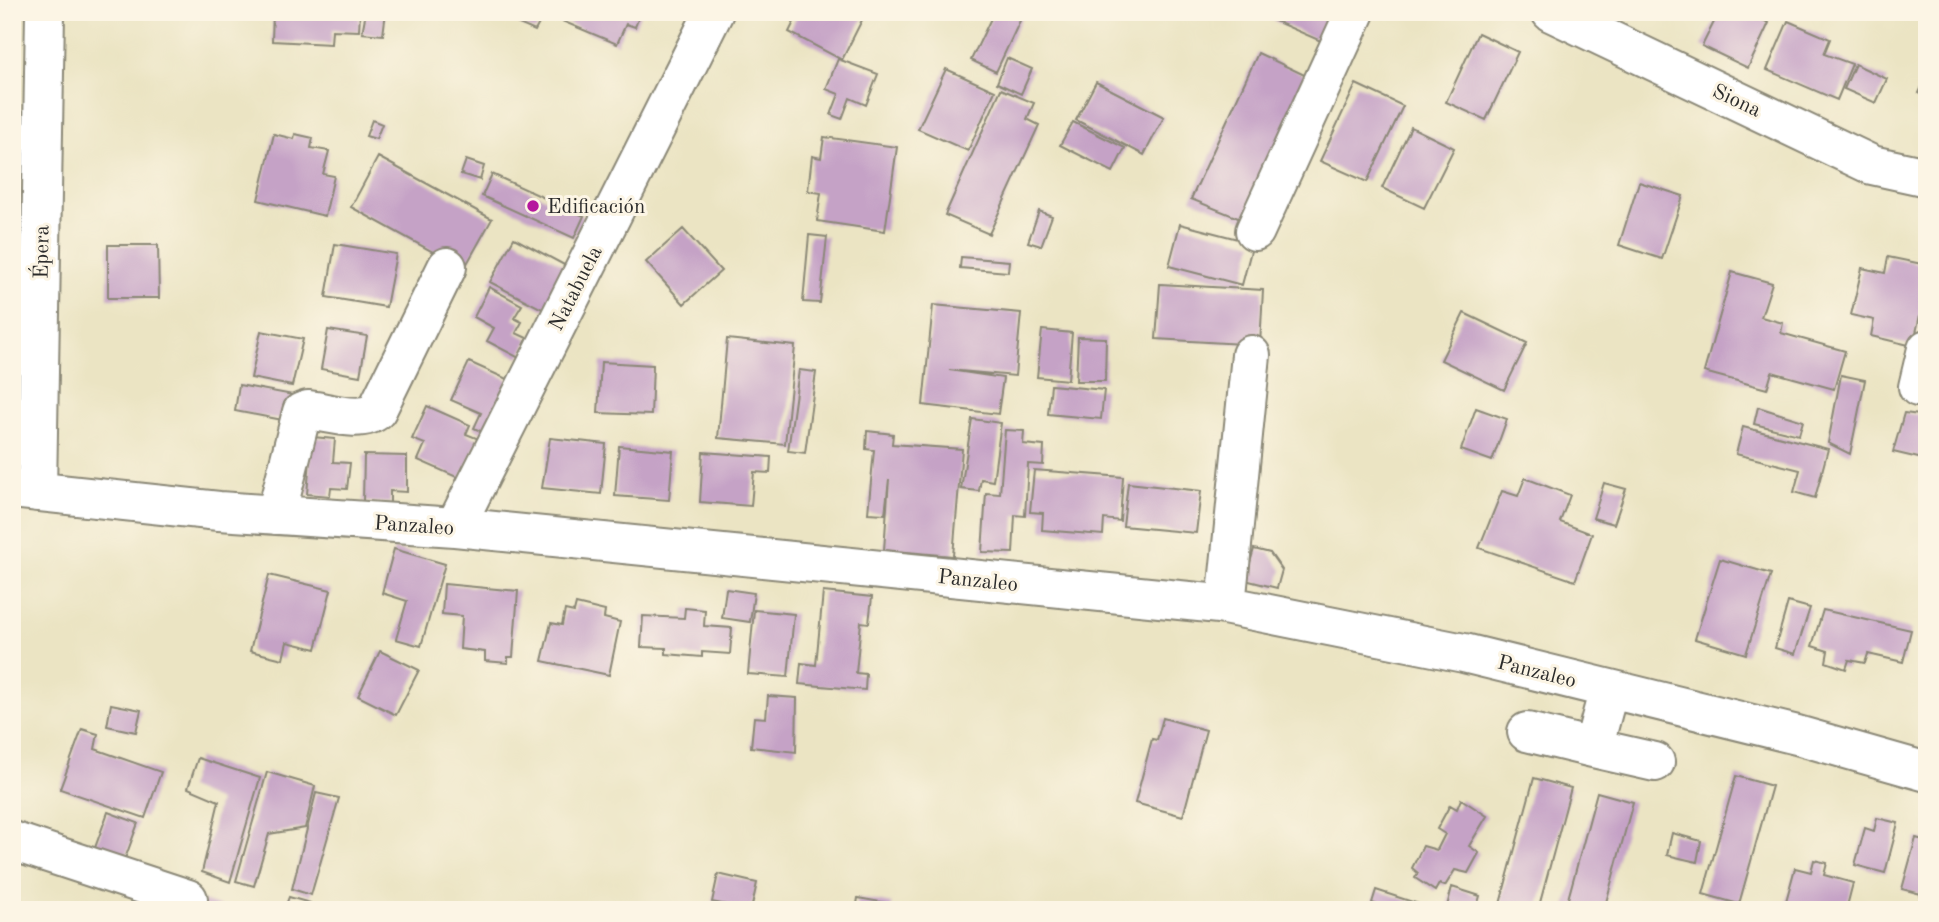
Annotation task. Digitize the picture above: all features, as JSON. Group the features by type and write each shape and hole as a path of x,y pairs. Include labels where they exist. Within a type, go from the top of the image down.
{"street":[{"name":"Épera","path":"25,491 45,12"},
{"name":"Natabuela","path":"456,527 714,12"},
{"path":"1255,231 1355,12"},
{"name":"Siona","path":"1551,12 1872,164 1927,177"},
{"path":"276,515 302,412 308,410 371,416 377,410 447,267"},
{"path":"1918,387 1927,349"},
{"path":"1226,605 1251,355"},
{"name":"Panzaleo","path":"25,491 276,515 456,527 1226,605 1464,653 1797,734 1927,772"},
{"path":"1593,748 1609,689"},
{"path":"1527,732 1655,762"},
{"path":"12,841 188,899"}],"building":[{"path":"273,12 360,12 359,31 332,30 331,44 272,41"},
{"path":"366,12 386,12 383,35 362,33"},
{"path":"505,12 534,12 543,16 535,31 503,17"},
{"path":"566,12 641,12 635,27 626,24 617,44 562,21"},
{"path":"799,12 866,12 842,60 789,32"},
{"path":"994,12 1024,12 996,72 971,60"},
{"path":"1271,12 1337,12 1323,42 1268,18"},
{"path":"1719,12 1746,12 1769,23 1748,68 1702,46"},
{"path":"1788,21 1830,39 1824,54 1852,64 1837,100 1767,70"},
{"path":"1478,33 1518,52 1486,120 1446,102"},
{"path":"1258,53 1315,80 1248,222 1191,199"},
{"path":"1007,58 1032,69 1021,94 997,83"},
{"path":"838,59 878,74 866,105 850,98 842,119 831,115 839,94 826,89"},
{"path":"1855,64 1887,79 1876,103 1844,89"},
{"path":"946,69 995,91 968,151 918,129"},
{"path":"1927,76 1927,97 1919,93"},
{"path":"1096,82 1164,117 1144,155 1076,120"},
{"path":"1356,84 1403,106 1367,182 1320,161"},
{"path":"1001,89 1034,103 1027,119 1039,125 989,234 945,215"},
{"path":"372,120 382,124 376,139 366,136"},
{"path":"1073,122 1125,148 1113,172 1060,145"},
{"path":"1411,127 1454,148 1424,208 1382,188"},
{"path":"274,134 294,139 295,134 313,138 311,148 329,151 323,174 334,176 325,216 258,200"},
{"path":"824,137 897,147 885,231 817,221 821,193 808,191 812,156 821,158"},
{"path":"378,157 492,219 464,269 351,207"},
{"path":"466,160 484,166 480,180 461,174"},
{"name":"Edificación","path":"492,174 584,216 574,238 482,196"},
{"path":"1639,182 1683,196 1662,259 1619,245"},
{"path":"1039,211 1052,216 1041,246 1028,242"},
{"path":"12,220 34,221 33,243 12,243"},
{"path":"1180,224 1253,243 1242,285 1169,266"},
{"path":"683,229 721,271 684,304 646,262"},
{"path":"809,235 827,237 820,303 803,302"},
{"path":"514,238 568,267 544,310 490,282"},
{"path":"335,244 396,254 386,307 326,297"},
{"path":"108,245 158,245 159,298 108,298"},
{"path":"961,257 1009,261 1008,272 960,268"},
{"path":"1888,257 1927,265 1927,284 1913,346 1871,336 1874,320 1851,315 1862,268 1885,273"},
{"path":"1732,272 1772,283 1761,317 1783,323 1781,333 1845,351 1834,389 1772,372 1767,389 1704,372"},
{"path":"1160,284 1263,290 1260,345 1156,339"},
{"path":"489,287 522,305 514,318 522,322 516,333 529,339 519,358 487,341 494,328 474,317"},
{"path":"12,303 18,303 18,340 12,340"},
{"path":"933,305 1021,313 1015,376 949,370 1003,378 998,414 923,405"},
{"path":"1464,313 1527,343 1504,390 1441,360"},
{"path":"328,330 367,336 360,376 321,369"},
{"path":"1042,330 1072,333 1068,380 1037,377"},
{"path":"261,331 303,339 292,386 251,378"},
{"path":"1078,337 1106,338 1105,381 1076,381"},
{"path":"727,339 795,346 785,444 718,438"},
{"path":"469,362 509,380 484,433 474,428 481,413 451,400"},
{"path":"601,362 653,365 651,415 598,413"},
{"path":"799,370 816,372 805,453 788,451"},
{"path":"1841,375 1865,380 1850,454 1828,443"},
{"path":"239,385 293,395 288,421 235,411"},
{"path":"1051,385 1104,390 1101,419 1048,414"},
{"path":"12,404 20,406 19,456 12,456"},
{"path":"427,406 470,425 466,434 479,439 461,479 418,460 425,444 412,439"},
{"path":"1758,407 1803,421 1799,435 1754,424"},
{"path":"1476,408 1507,419 1492,461 1461,450"},
{"path":"1904,413 1927,416 1927,460 1893,452"},
{"path":"972,419 1001,423 993,481 981,479 979,491 961,489"},
{"path":"1743,427 1828,449 1815,498 1794,492 1800,470 1736,454"},
{"path":"1005,430 1024,431 1023,444 1044,446 1043,465 1028,464 1025,516 1015,515 1013,553 982,552 986,493 1000,494"},
{"path":"867,431 893,434 892,444 962,449 953,556 884,550 889,479 885,514 868,513 874,450 866,449"},
{"path":"312,437 335,439 333,462 350,463 347,489 331,488 330,496 307,494"},
{"path":"550,438 606,444 601,494 542,488"},
{"path":"619,446 673,451 669,500 615,496"},
{"path":"703,452 771,457 770,473 754,472 751,506 700,502"},
{"path":"364,455 407,456 407,492 390,491 390,503 363,502"},
{"path":"1034,470 1123,477 1120,521 1104,519 1103,535 1042,530 1043,513 1030,512"},
{"path":"1525,478 1570,495 1560,522 1592,534 1575,581 1479,548 1502,491 1518,496"},
{"path":"1128,483 1201,491 1196,533 1123,526"},
{"path":"1604,483 1626,489 1614,524 1593,518"},
{"path":"394,549 445,564 421,646 396,639 407,601 382,593"},
{"path":"1254,549 1270,553 1282,570 1277,588 1245,580"},
{"path":"1720,559 1771,574 1746,654 1695,639"},
{"path":"269,575 331,590 316,649 287,642 283,659 250,651"},
{"path":"444,584 518,591 513,657 508,657 508,663 485,661 485,652 460,649 462,616 442,614"},
{"path":"726,589 754,593 750,622 722,618"},
{"path":"823,592 872,597 869,623 861,622 856,673 866,674 865,690 799,684 801,663 816,665"},
{"path":"1788,602 1810,608 1795,654 1775,648"},
{"path":"576,604 605,611 604,618 620,622 609,675 542,661 551,623 562,625 565,610 574,612"},
{"path":"685,608 705,610 704,626 732,628 730,654 702,652 702,657 666,654 666,648 641,647 643,616 684,618"},
{"path":"754,610 794,614 788,677 748,674"},
{"path":"1823,610 1911,630 1903,662 1868,654 1865,663 1849,660 1846,669 1826,662 1828,651 1812,646"},
{"path":"380,651 419,670 396,715 358,696"},
{"path":"768,696 797,698 796,752 751,747 754,717 766,718"},
{"path":"111,704 141,710 136,732 107,726"},
{"path":"1163,718 1206,730 1183,816 1135,803 1152,739 1157,740"},
{"path":"82,729 98,734 95,749 161,772 145,818 60,789"},
{"path":"198,758 260,778 230,882 202,872 219,801 188,788"},
{"path":"267,772 315,786 305,828 269,834 254,886 236,881"},
{"path":"1736,776 1772,786 1739,904 1703,894"},
{"path":"1534,778 1571,788 1538,910 1522,910 1500,904"},
{"path":"1597,792 1633,802 1604,910 1565,910"},
{"path":"316,793 339,798 311,895 292,889"},
{"path":"1461,799 1487,816 1469,846 1479,853 1468,873 1455,870 1445,886 1439,884 1435,891 1415,878 1418,873 1412,868 1423,846 1437,850 1445,834 1437,829 1450,805 1457,809"},
{"path":"108,812 138,823 122,867 92,856"},
{"path":"1877,818 1898,823 1885,873 1855,865 1865,828 1874,831"},
{"path":"1672,833 1701,841 1697,862 1667,855"},
{"path":"1916,838 1927,841 1927,901 1920,899 1921,894 1902,889"},
{"path":"1814,860 1827,863 1824,875 1853,883 1846,910 1791,910 1785,905 1795,868 1811,872"},
{"path":"718,874 757,883 751,910 712,902"},
{"path":"1452,887 1480,896 1476,910 1446,910"},
{"path":"1376,890 1434,910 1391,910 1372,903"},
{"path":"289,897 310,903 308,910 284,910"},
{"path":"858,898 892,904 891,910 856,910"},
{"path":"203,901 228,909 228,910 200,910"}],"place":[{"name":"Edificación","path":"533,206"}]}
